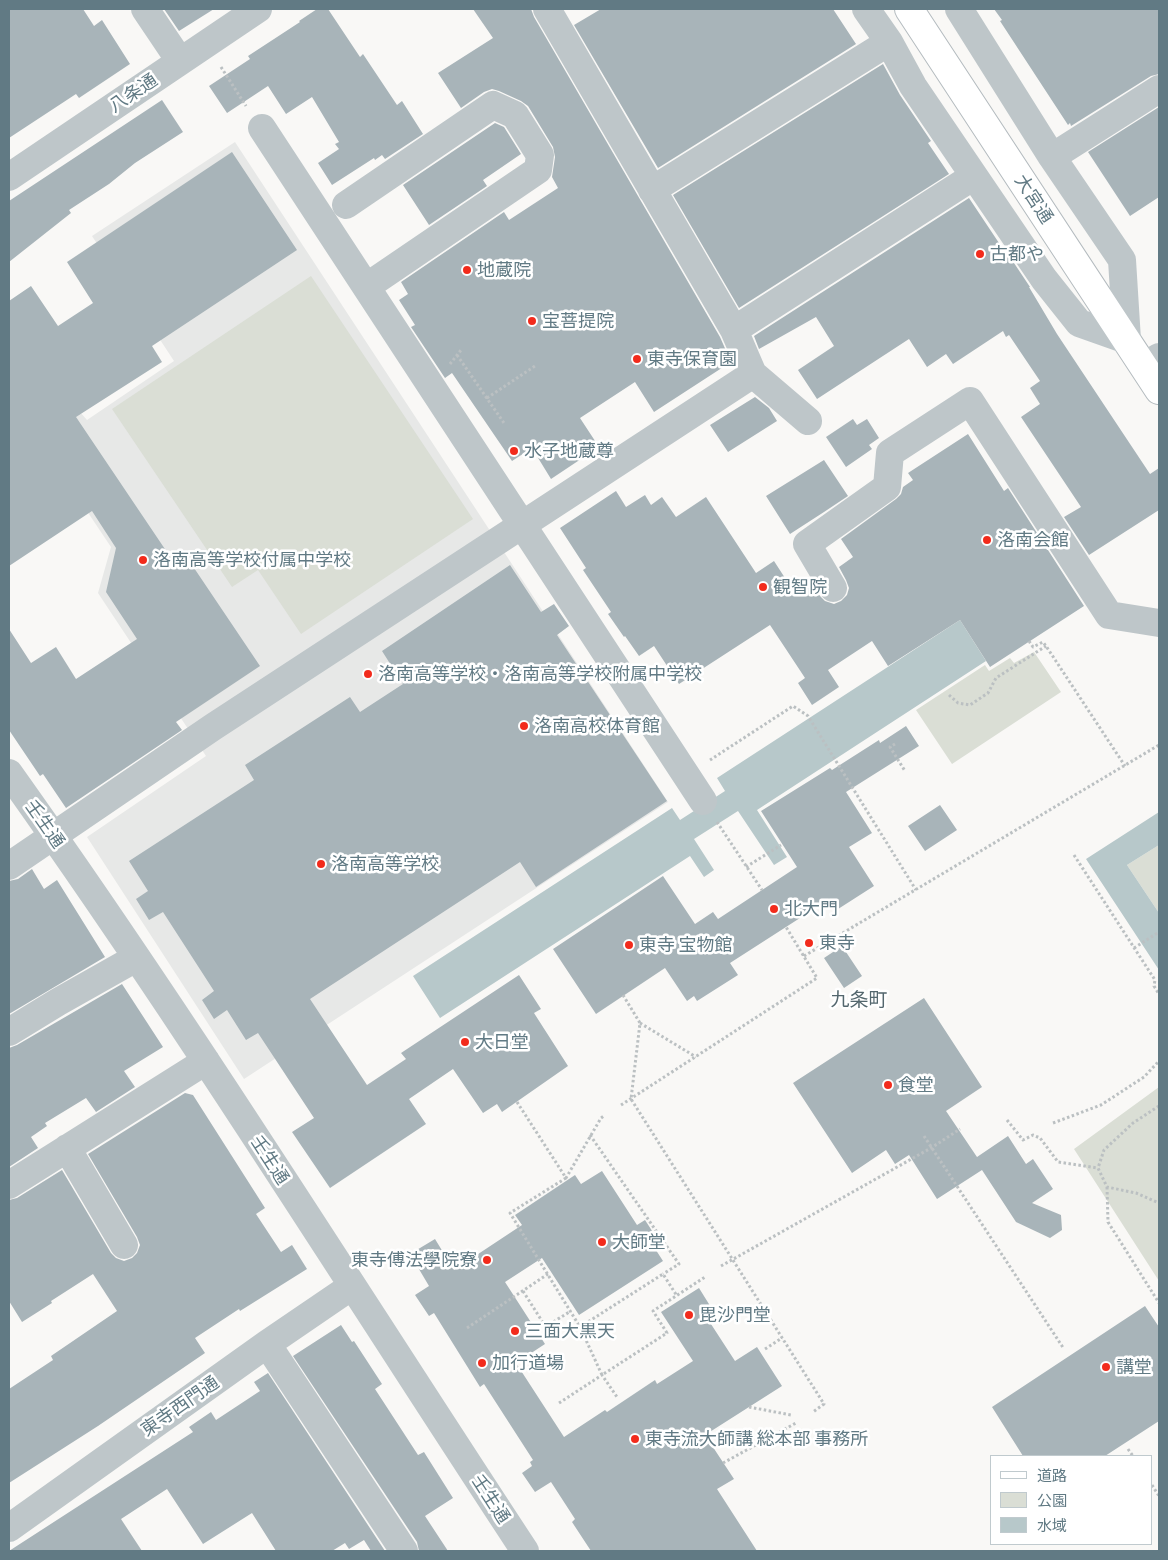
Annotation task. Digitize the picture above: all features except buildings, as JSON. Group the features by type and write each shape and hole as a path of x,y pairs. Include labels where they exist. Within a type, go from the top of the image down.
{"main road":[{"name":"大宮通","path":"909,9 1127,340 1152,361 1159,390"}],"street":[{"path":"145,9 180,61"},
{"name":"八条通","path":"9,177 258,9"},
{"path":"547,9 734,330 753,374 808,421"},
{"path":"866,9 889,42 913,86 1044,279 1080,323 1127,340 1122,260 1052,157 959,9"},
{"path":"652,190 889,42"},
{"path":"1052,157 1159,89"},
{"path":"333,213 493,105 515,115 540,155 538,170 366,287"},
{"path":"262,128 333,213 366,287 703,801"},
{"path":"734,330 974,176"},
{"path":"9,866 221,722 753,374"},
{"path":"833,588 807,544 887,487 890,453 970,401 1109,615 1159,624"},
{"name":"壬生通","path":"9,773 54,836 206,1061 352,1286 517,1548"},
{"path":"9,1032 136,958"},
{"path":"9,1185 206,1061"},
{"path":"67,1148 124,1245"},
{"name":"東寺西門通","path":"9,1528 267,1344 352,1286"},
{"path":"267,1344 404,1551"}],"path":[{"path":"226,75 244,102"},
{"path":"457,355 504,424"},
{"path":"487,398 535,366"},
{"path":"1029,642 1033,647 1043,642 1125,766"},
{"path":"949,695 958,703 970,705 988,693 996,678 1046,646"},
{"path":"685,775 793,706 808,716 916,890"},
{"path":"895,744 890,747 906,771"},
{"path":"804,956 1159,745"},
{"path":"719,826 762,890"},
{"path":"746,866 780,845"},
{"path":"1074,855 1155,980 1154,986 1159,994"},
{"path":"620,1105 818,978 786,927"},
{"path":"1134,948 1159,932"},
{"path":"623,995 640,1023 696,1057"},
{"path":"640,1023 630,1099 824,1404 813,1412"},
{"path":"1054,1123 1100,1105 1144,1077 1159,1062"},
{"path":"517,1102 566,1178"},
{"path":"1159,1106 1134,1123 1104,1150 1098,1168 1107,1187 1108,1222 1159,1303"},
{"path":"605,1115 601,1118 566,1178 510,1213 571,1311 602,1374 617,1397"},
{"path":"1006,1120 1023,1140 1033,1135 1040,1138 1058,1162 1098,1168"},
{"path":"722,1266 960,1130"},
{"path":"580,1327 679,1264 590,1136"},
{"path":"924,1136 1064,1349"},
{"path":"1107,1187 1136,1193 1159,1203"},
{"path":"467,1328 548,1274"},
{"path":"663,1274 677,1296"},
{"path":"559,1403 666,1333 653,1311 705,1277"},
{"path":"523,1291 552,1337"},
{"path":"545,1327 571,1311"},
{"path":"765,1349 782,1338"},
{"path":"749,1407 791,1415"},
{"path":"723,1463 796,1423"},
{"path":"1128,1449 1131,1455"}],"shaded area":[{"name":"洛南高等学校・洛南高等学校附属中学校","path":"235,142 668,802 244,1079 87,837 206,756 98,593 111,547 26,420 65,395 87,420 174,361 92,236"}],"green space":[{"path":"311,276 473,519 301,634 258,570 232,587 112,409"},
{"path":"1034,652 1061,692 952,764 916,710 985,665 989,671 1010,658 1014,663"},
{"path":"1159,845 1159,913 1127,865"},
{"path":"1159,1087 1159,1281 1074,1149"}],"water":[{"path":"960,620 986,661 757,810 787,857 774,865 738,811 694,839 714,870 704,877 690,856 440,1018 413,976 672,808 680,820 725,791 717,778"},
{"path":"1159,812 1159,845 1127,865 1159,913 1159,970 1086,859"}],"place":[{"name":"古都や","path":"980,254"},
{"name":"地蔵院","path":"467,270"},
{"name":"宝菩提院","path":"532,321"},
{"name":"東寺保育園","path":"637,359"},
{"name":"水子地蔵尊","path":"514,451"},
{"name":"洛南会館","path":"987,540"},
{"name":"洛南高等学校付属中学校","path":"143,560"},
{"name":"観智院","path":"763,587"},
{"name":"洛南高等学校・洛南高等学校附属中学校","path":"368,674"},
{"name":"洛南高校体育館","path":"524,726"},
{"name":"洛南高等学校","path":"321,864"},
{"name":"北大門","path":"774,909"},
{"name":"東寺","path":"809,943"},
{"name":"東寺 宝物館","path":"629,945"},
{"name":"大日堂","path":"465,1042"},
{"name":"食堂","path":"888,1085"},
{"name":"大師堂","path":"602,1242"},
{"name":"東寺傅法學院寮","path":"487,1260"},
{"name":"毘沙門堂","path":"689,1315"},
{"name":"三面大黒天","path":"515,1331"},
{"name":"加行道場","path":"482,1363"},
{"name":"講堂","path":"1106,1367"},
{"name":"東寺流大師講 総本部 事務所","path":"635,1439"}],"district":[{"name":"九条町","path":"859,1000"}]}
